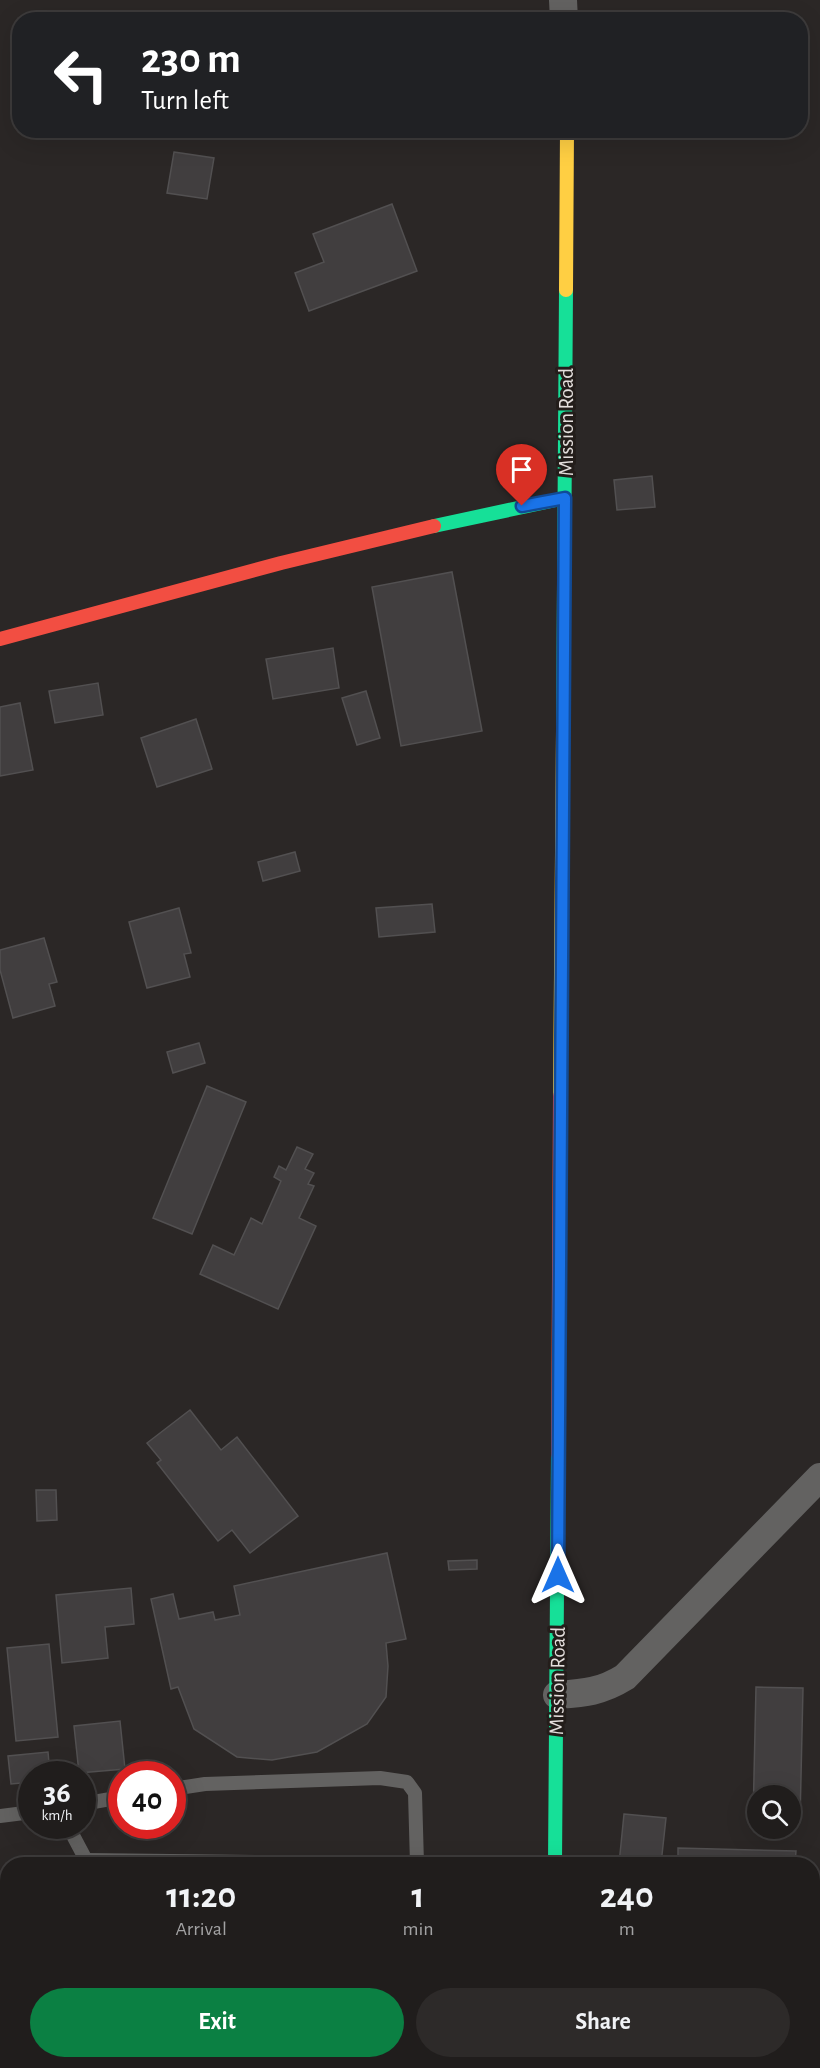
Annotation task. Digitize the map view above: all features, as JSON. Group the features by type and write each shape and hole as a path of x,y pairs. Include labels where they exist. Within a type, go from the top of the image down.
{"street":[{"name":"Mission Road","path":"555,1857 567,138"},
{"path":"0,639 314,553 456,519 565,498"},
{"path":"557,1695 607,1688 625,1677 820,1477"}],"lane":[{"path":"186,1787 205,1784 368,1778 407,1782 415,1793 417,1857"},
{"path":"0,1816 18,1814"},
{"path":"72,1839 78,1857"}],"building":[{"path":"174,152 214,158 207,199 167,193"},
{"path":"392,204 417,271 309,311 295,273 324,262 313,234"},
{"path":"652,476 655,507 617,510 614,480"},
{"path":"452,572 482,731 401,746 372,587"},
{"path":"333,648 339,688 273,699 266,659"},
{"path":"98,683 103,715 55,723 49,691"},
{"path":"366,691 380,738 357,745 342,698"},
{"path":"20,703 33,770 0,776 0,707"},
{"path":"196,719 212,769 157,787 141,738"},
{"path":"295,852 300,871 263,881 258,862"},
{"path":"432,904 435,932 379,937 376,908"},
{"path":"179,908 191,953 184,954 190,977 147,988 129,922"},
{"path":"44,938 57,982 49,984 55,1006 13,1018 0,970 0,950"},
{"path":"199,1043 205,1063 173,1073 167,1052"},
{"path":"207,1086 246,1102 192,1234 153,1218"},
{"path":"297,1147 313,1154 305,1169 314,1173 308,1184 314,1186 299,1218 316,1226 278,1309 200,1274 213,1245 234,1255 251,1218 262,1224 281,1181 274,1177 279,1166 286,1170"},
{"path":"190,1410 221,1450 237,1437 298,1516 250,1553 232,1530 218,1541 157,1463 161,1460 147,1443"},
{"path":"36,1490 56,1490 57,1520 37,1521"},
{"path":"387,1553 406,1639 386,1643 388,1666 386,1697 367,1724 317,1752 272,1760 237,1757 194,1729 178,1687 171,1689 151,1599 173,1594 179,1619 213,1612 215,1620 240,1615 234,1586"},
{"path":"477,1560 477,1569 449,1570 448,1561"},
{"path":"131,1588 134,1624 105,1627 108,1658 62,1663 56,1595"},
{"path":"49,1644 58,1737 16,1741 7,1648"},
{"path":"756,1687 803,1688 801,1785 754,1785"},
{"path":"120,1721 124,1761 108,1761 108,1770 96,1772 96,1761 78,1761 74,1726"},
{"path":"48,1752 49,1761 18,1761 18,1783 11,1784 8,1756"},
{"path":"624,1814 666,1818 662,1857 620,1857"},
{"path":"678,1848 796,1851 796,1857 678,1857"}],"traffic: fast":[{"path":"563,731 566,290"},
{"path":"434,526 565,498"},
{"path":"555,1857 558,1454"}],"traffic: slow":[{"path":"566,290 567,138"},
{"path":"560,1096 563,731"}],"traffic: jam":[{"path":"0,639 281,563 434,526"},
{"path":"558,1454 560,1096"}],"route":[{"path":"522,506 565,498 558,1575"}]}
